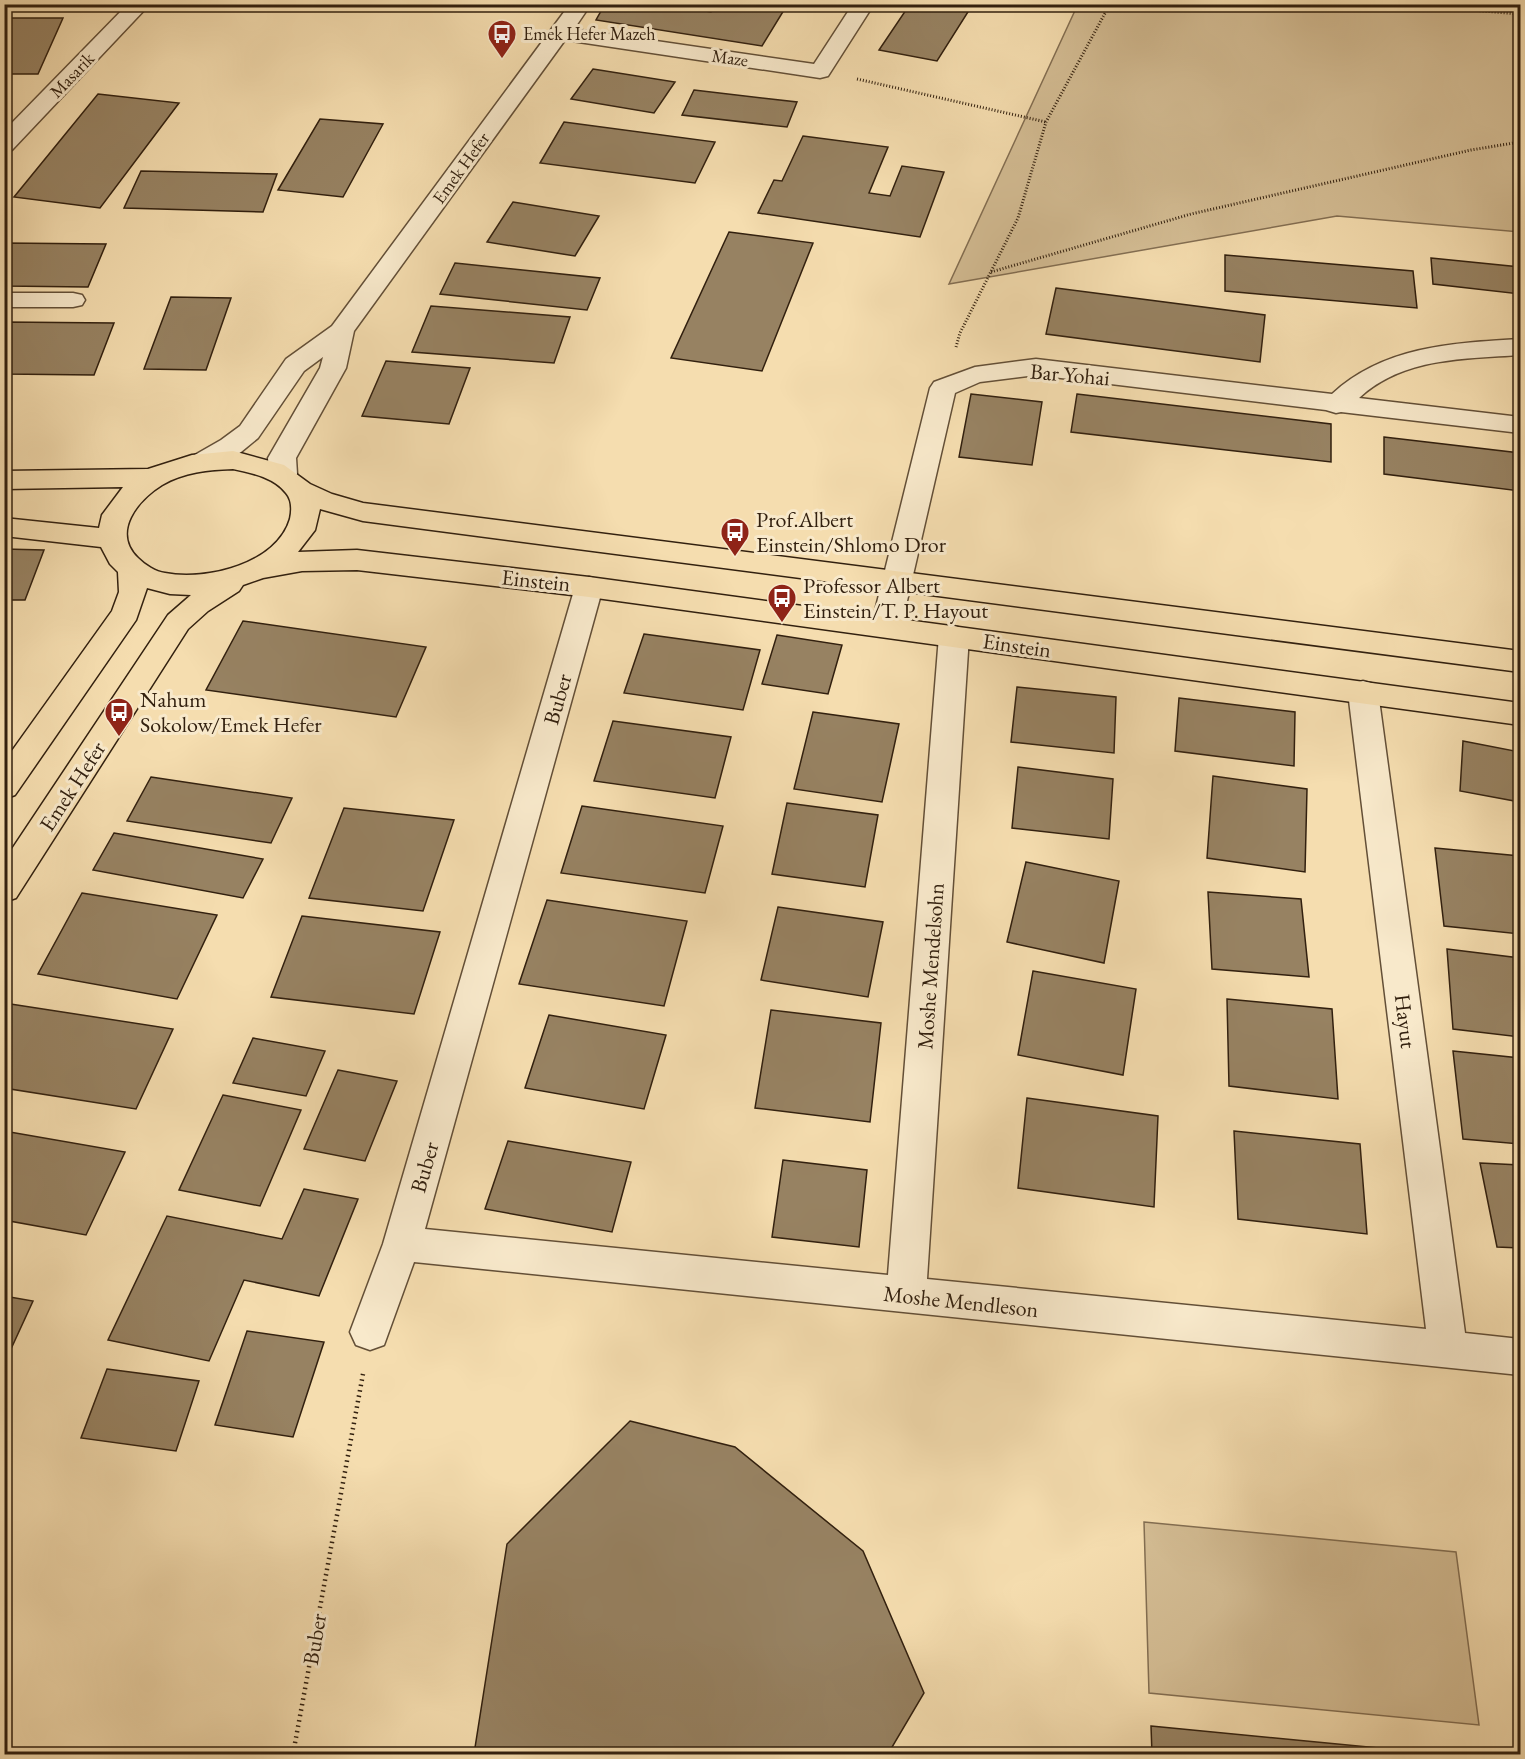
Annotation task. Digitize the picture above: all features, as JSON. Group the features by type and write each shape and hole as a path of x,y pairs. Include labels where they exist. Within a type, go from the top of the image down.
{"main road":[{"path":"233,460 260,464 292,483 306,510 301,532 286,551 263,568 235,580 204,585 178,585 153,580 132,570 118,556 111,539 112,522 121,506 135,491 154,478 177,468 203,462 233,460"},
{"path":"4,480 154,478"},
{"name":"Einstein","path":"292,483 322,501 363,512 1521,662"},
{"path":"4,527 111,539"},
{"name":"Einstein","path":"263,568 302,561 357,560 589,587 1521,714"},
{"path":"4,787 126,613 133,592 132,570"},
{"name":"Emek Hefer","path":"4,889 178,622 198,604 235,580"}],"street":[{"name":"Masarik","path":"4,145 140,4"},
{"name":"Emek Hefer","path":"203,462 231,446 249,432 295,365 341,331 581,4"},
{"path":"820,71 864,4"},
{"name":"Maze","path":"561,33 820,71"},
{"path":"4,300 73,300"},
{"name":"Emek Hefer","path":"292,483 282,458 333,368 341,331"},
{"path":"1336,405 1364,380 1397,364 1447,352 1521,346"},
{"name":"Bar Yohai","path":"943,388 975,375 1036,367 1336,405 1521,425"},
{"path":"886,627 943,388"},
{"name":"Buber","path":"370,1332 402,1245 589,587"},
{"name":"Moshe Mendelsohn","path":"906,1296 954,636"},
{"name":"Hayut","path":"1363,692 1449,1350"},
{"name":"Moshe Mendleson","path":"402,1245 1521,1357"}],"path":[{"path":"943,388 960,333 1018,218 1046,122 1110,4"},
{"path":"1396,4 1521,14"},
{"path":"820,71 1046,122"},
{"path":"991,272 1191,214 1471,150 1521,142"},
{"name":"Buber","path":"293,1755 370,1332"}],"shaded area":[{"path":"1078,4 1520,5 1520,232 1337,216 949,284"},
{"path":"1144,1522 1456,1552 1479,1725 1149,1693"}],"building":[{"path":"605,4 663,4 711,12 716,4 745,4 784,10 762,46 596,20"},
{"path":"910,4 973,4 937,61 879,50"},
{"path":"4,18 63,18 38,74 4,74"},
{"path":"593,69 675,82 654,113 571,99"},
{"path":"694,90 797,102 787,127 682,115"},
{"path":"98,94 179,103 100,208 14,197"},
{"path":"320,119 383,124 343,197 278,190"},
{"path":"564,122 715,142 695,183 540,163"},
{"path":"803,136 888,147 869,193 890,196 902,166 944,172 920,237 758,213 774,180 782,181"},
{"path":"141,171 277,174 263,212 124,208"},
{"path":"513,202 599,216 575,256 487,242"},
{"path":"729,232 813,243 762,371 671,358"},
{"path":"4,243 106,244 88,287 4,286"},
{"path":"1225,255 1413,271 1417,308 1225,291"},
{"path":"1431,258 1520,267 1520,294 1433,284"},
{"path":"455,263 600,278 587,310 440,294"},
{"path":"1056,288 1265,315 1260,362 1046,334"},
{"path":"171,297 231,298 206,370 144,369"},
{"path":"431,306 570,317 554,363 412,352"},
{"path":"4,322 114,323 94,375 4,374"},
{"path":"386,361 470,368 449,424 362,416"},
{"path":"971,394 1042,402 1032,465 959,457"},
{"path":"1077,394 1331,424 1331,462 1071,432"},
{"path":"1384,437 1520,453 1520,491 1384,474"},
{"path":"4,549 44,550 25,600 4,600"},
{"path":"243,621 426,647 396,717 206,690"},
{"path":"644,634 760,650 743,710 624,693"},
{"path":"777,635 842,645 828,694 762,684"},
{"path":"1017,687 1116,697 1114,753 1011,742"},
{"path":"1179,698 1295,712 1294,766 1175,751"},
{"path":"813,712 899,724 882,802 794,789"},
{"path":"613,721 731,737 715,798 594,781"},
{"path":"1463,741 1520,752 1520,802 1460,791"},
{"path":"1018,767 1113,779 1109,839 1012,828"},
{"path":"1213,776 1307,789 1305,872 1207,858"},
{"path":"151,777 292,798 271,843 127,821"},
{"path":"787,803 878,815 865,887 772,874"},
{"path":"582,806 723,826 705,893 561,873"},
{"path":"344,808 454,820 423,911 309,898"},
{"path":"114,833 263,859 243,898 93,870"},
{"path":"1435,848 1520,856 1520,934 1444,926"},
{"path":"1026,862 1119,881 1104,963 1007,942"},
{"path":"1208,892 1301,899 1309,977 1212,969"},
{"path":"82,893 217,915 177,999 38,974"},
{"path":"547,900 687,921 664,1006 519,984"},
{"path":"778,907 883,922 868,997 761,980"},
{"path":"302,916 440,932 414,1014 271,997"},
{"path":"1447,949 1520,958 1520,1037 1453,1029"},
{"path":"1033,971 1136,989 1123,1075 1018,1055"},
{"path":"1227,999 1332,1009 1338,1099 1229,1086"},
{"path":"4,1003 173,1029 136,1109 4,1088"},
{"path":"771,1010 881,1023 870,1122 755,1108"},
{"path":"549,1015 666,1035 644,1109 525,1088"},
{"path":"253,1038 325,1051 306,1096 233,1083"},
{"path":"1453,1051 1520,1058 1520,1144 1463,1139"},
{"path":"338,1070 397,1081 365,1161 304,1149"},
{"path":"223,1095 301,1110 260,1206 179,1190"},
{"path":"1027,1098 1158,1116 1154,1207 1018,1188"},
{"path":"4,1131 125,1152 86,1235 4,1220"},
{"path":"1234,1131 1360,1144 1367,1234 1238,1219"},
{"path":"508,1141 631,1162 612,1232 485,1209"},
{"path":"783,1160 867,1170 859,1247 772,1237"},
{"path":"1480,1163 1520,1165 1520,1248 1497,1247"},
{"path":"304,1189 358,1199 319,1296 244,1280 209,1361 108,1340 167,1216 282,1239"},
{"path":"4,1296 33,1301 5,1362 4,1361"},
{"path":"247,1331 324,1342 293,1437 215,1425"},
{"path":"107,1369 199,1381 176,1451 81,1438"},
{"path":"630,1421 735,1447 863,1551 924,1693 888,1754 474,1754 507,1544"},
{"path":"1151,1726 1441,1754 1152,1754"}],"place":[{"name":"Emek Hefer Mazeh","path":"502,60"},
{"name":"Prof.Albert Einstein/Shlomo Dror","path":"735,558"},
{"name":"Professor Albert Einstein/T. P. Hayout","path":"782,624"},
{"name":"Nahum Sokolow/Emek Hefer","path":"119,738"}]}
